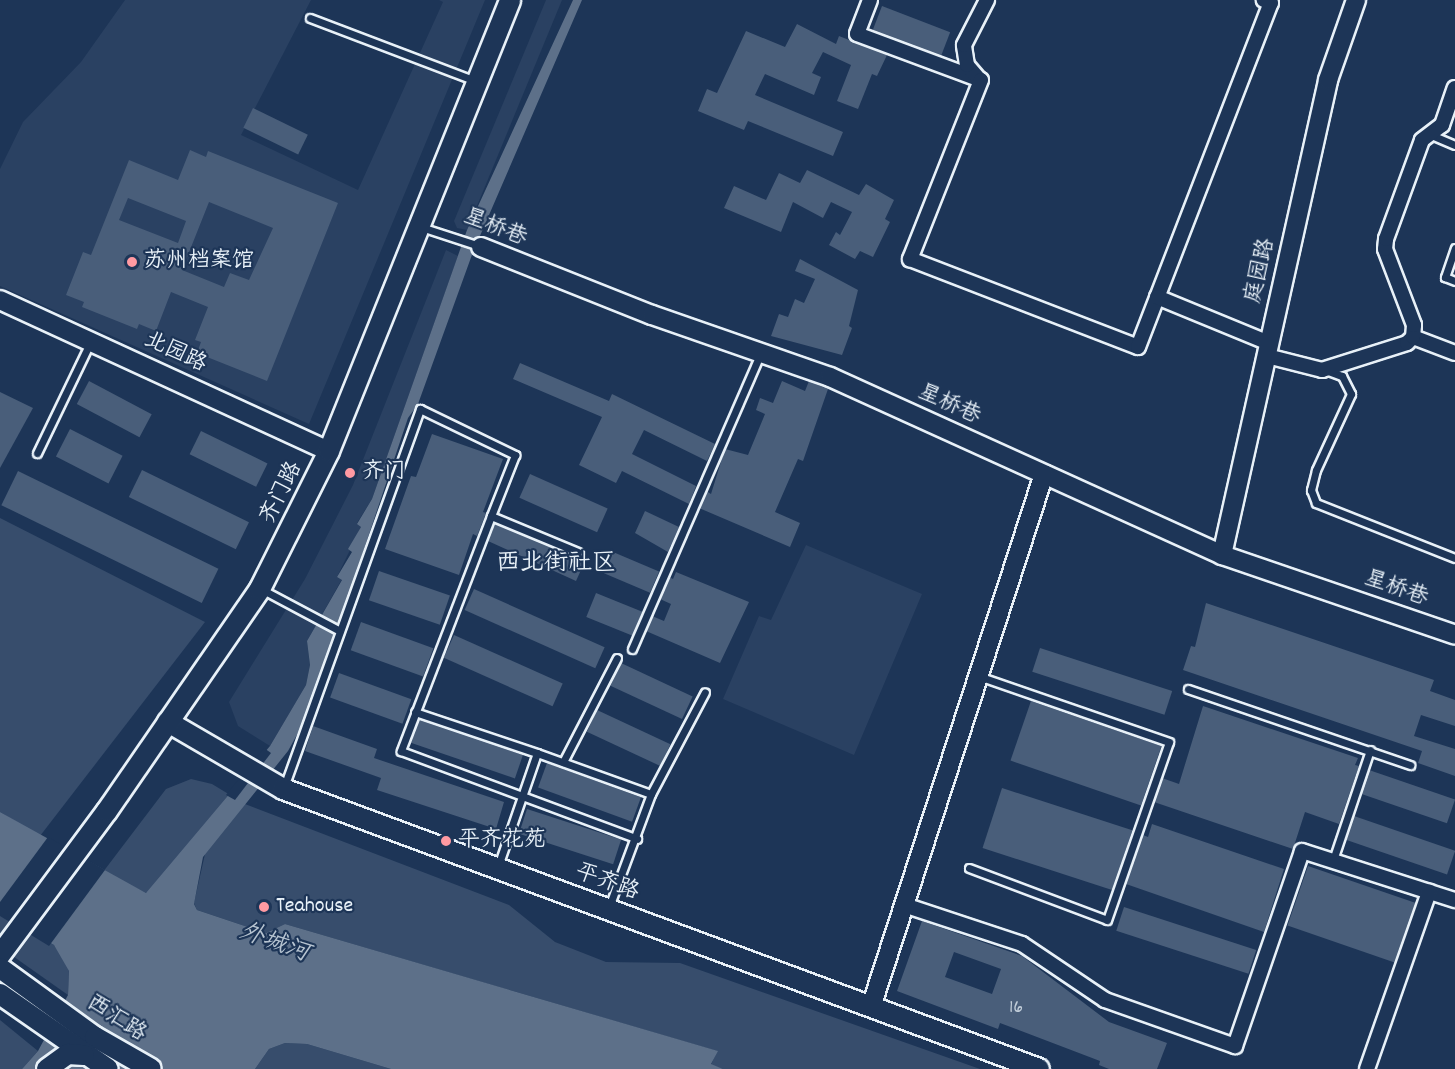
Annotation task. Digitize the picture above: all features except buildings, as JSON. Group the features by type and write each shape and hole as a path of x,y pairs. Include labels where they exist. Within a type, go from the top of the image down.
{"main road":[{"name":"齐门路","path":"0,955 106,811 260,589 329,451 510,0"},
{"name":"平齐路","path":"168,722 237,765 283,789 1039,1069"},
{"name":"西汇路","path":"0,968 95,1037 151,1069"},
{"name":"西汇路","path":"0,994 108,1069"},
{"path":"46,1069 68,1054 84,1054"}],"street":[{"path":"870,0 857,34 981,80"},
{"path":"981,80 967,65 964,45 987,0"},
{"path":"981,80 910,259 1138,347 1271,3 1264,0"},
{"name":"庭园路","path":"1222,555 1328,80 1356,0"},
{"path":"1157,297 1268,350 1322,370 1407,343 1413,337 1414,325 1385,249 1422,140 1442,125 1455,88"},
{"name":"星桥巷","path":"481,247 651,315 830,377 1222,555 1455,635"},
{"name":"北园路","path":"0,300 329,451"},
{"path":"1413,337 1455,353"},
{"path":"872,1007 1044,474"},
{"path":"904,905 1022,944 1105,1000 1235,1046 1302,850 1455,900"},
{"path":"1367,1069 1428,892"}],"lane":[{"path":"310,18 476,81"},
{"path":"1429,134 1455,145"},
{"name":"星桥巷","path":"420,226 481,247"},
{"path":"1455,248 1445,277 1455,281"},
{"path":"37,453 92,341"},
{"path":"632,649 761,353"},
{"path":"1322,370 1342,376 1351,394 1316,470 1311,490 1316,504 1455,558"},
{"path":"283,789 420,409 515,455 401,751 637,839"},
{"path":"491,516 578,552"},
{"path":"260,589 339,630"},
{"path":"563,762 617,658"},
{"path":"969,868 1107,920 1169,742 978,676"},
{"path":"1188,689 1410,765"},
{"path":"608,909 637,839 651,794 705,692"},
{"path":"415,712 651,794"},
{"path":"1332,860 1370,750"},
{"path":"497,868 537,753"}],"shaded area":[{"path":"125,0 311,0 241,135 358,190 443,2 439,0 485,0 309,424 0,286 0,169 23,122 81,62"},
{"path":"546,0 562,0 467,230 457,228 454,221"},
{"path":"446,250 458,256 372,499 357,523 361,527 337,577 342,579 307,641 310,665 306,685 270,746 238,726 229,702 305,579 353,485"},
{"path":"0,518 205,622 40,836 0,812"},
{"path":"806,545 922,594 854,755 723,699 759,616 771,620"},
{"path":"191,779 212,784 245,804 509,905 555,942 606,962 680,963 980,1069 723,1069 711,1065 717,1051 285,924 266,933 197,910 194,903 205,854 146,893 103,872 166,789"},
{"path":"0,913 54,945 64,957 69,971 68,995 0,947"},
{"path":"0,1020 38,1051 22,1069 0,1069"},
{"path":"285,1043 307,1044 391,1069 255,1069 269,1049"}],"water":[{"name":"外城河","path":"573,0 582,0 473,252 418,404 408,418 309,713 288,751 203,857 194,904 197,910 266,933 285,924 718,1051 711,1064 723,1069 391,1069 307,1044 285,1043 269,1049 255,1069 22,1069 38,1051 68,995 69,971 54,945 0,913 0,812 146,893 270,746 306,685 310,665 307,641 342,580 337,577 352,552 348,549 361,527 357,524 372,499 467,230"}],"pier":[{"path":"264,748 271,753 235,800 226,795"},
{"path":"48,837 105,870 49,946 0,916 0,902"}],"place":[{"name":"苏州档案馆","path":"132,262"},
{"name":"齐门","path":"350,473"},
{"name":"平齐花苑","path":"446,841"},
{"name":"Teahouse","path":"264,907"}],"district":[{"name":"西北街社区","path":"556,565"}]}
